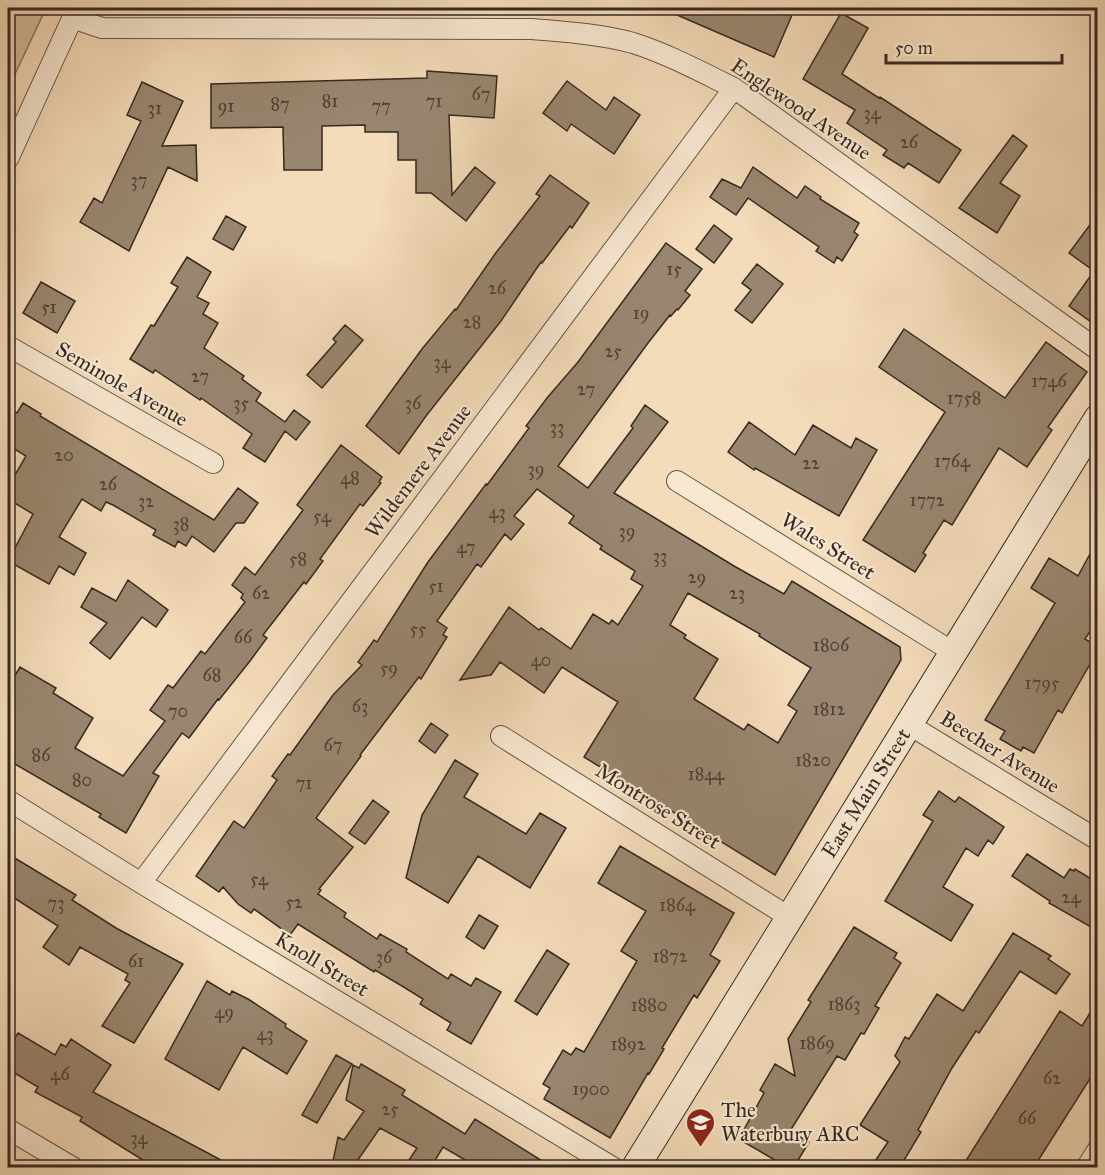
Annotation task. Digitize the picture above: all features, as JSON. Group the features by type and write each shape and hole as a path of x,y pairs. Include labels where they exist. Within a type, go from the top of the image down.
{"main road":[{"name":"East Main Street","path":"635,1167 1098,418"}],"street":[{"name":"Englewood Avenue","path":"74,13 102,28 532,29 580,33 632,43 672,58 734,88 1098,350"},
{"path":"8,159 74,13"},
{"name":"Wildemere Avenue","path":"141,883 734,88"},
{"name":"Seminole Avenue","path":"8,346 213,463"},
{"name":"Wales Street","path":"677,481 953,652"},
{"name":"Beecher Avenue","path":"908,724 1098,840"},
{"name":"Montrose Street","path":"501,736 789,916"},
{"name":"Knoll Street","path":"8,800 141,883 614,1167"},
{"path":"8,1129 74,1167"},
{"path":"1086,1167 1098,1149"}],"shaded area":[{"path":"8,8 46,8 8,89"}],"building":[{"path":"661,8 795,8 774,57"},
{"path":"841,13 868,28 842,74 961,150 939,183 908,163 904,168 883,155 887,150 847,123 855,110 803,79"},
{"path":"427,71 497,76 494,118 449,115 452,195 475,167 495,183 466,221 431,193 416,193 416,160 398,160 398,132 365,132 365,125 322,126 322,170 284,170 283,127 211,128 211,84 427,78"},
{"path":"567,81 606,110 614,97 640,115 614,154 571,124 567,131 543,113"},
{"path":"142,82 183,101 162,146 196,145 197,181 168,167 129,251 80,222 94,198 102,203 141,121 127,115"},
{"path":"1013,135 1027,146 1000,183 1020,196 997,233 959,208"},
{"path":"753,167 797,198 805,186 821,197 820,199 859,223 854,232 858,235 842,261 837,257 834,263 816,251 819,247 748,198 736,215 710,197 722,179 741,188"},
{"path":"550,175 589,203 572,228 570,226 541,262 501,321 399,454 366,426 540,196 536,194"},
{"path":"1098,214 1098,327 1069,306 1094,271 1069,253"},
{"path":"226,216 246,227 233,250 213,239"},
{"path":"714,225 732,239 714,263 696,249"},
{"path":"666,243 702,269 685,291 690,295 678,310 670,315 648,343 558,466 588,488 633,428 631,426 645,405 668,422 614,493 784,594 792,581 900,647 901,660 775,875 584,757 618,702 562,667 544,693 500,662 491,675 460,680 509,607 539,630 541,628 571,649 593,614 609,624 612,620 618,625 643,586 631,579 635,571 600,549 602,546 569,523 574,516 537,489 514,516 524,524 511,540 505,534 481,567 477,564 437,621 447,628 443,635 447,637 421,679 419,677 360,755 316,818 353,847 319,889 321,890 318,894 346,913 344,917 377,939 380,934 407,949 406,952 448,979 451,974 471,986 476,978 501,992 471,1044 447,1030 451,1023 420,1004 423,999 402,986 375,970 374,972 298,924 290,935 254,909 251,913 238,904 223,887 219,892 196,876 234,821 244,828 277,780 272,776 333,695 362,665 358,662 374,640 377,642 428,562 529,428 526,426 547,398 578,362","holes":["688,593 760,634 759,636 811,668 788,705 797,711 778,743 748,724 744,730 694,699 718,659 684,638 686,635 670,625"]},
{"path":"187,257 211,272 197,297 209,303 203,314 218,323 204,348 244,376 242,379 261,393 256,401 285,422 294,410 310,422 296,440 285,431 265,462 243,448 252,434 201,398 200,400 155,370 153,373 130,359 178,287 171,283"},
{"path":"757,264 783,284 752,323 735,310 751,290 742,283"},
{"path":"41,282 75,301 57,333 23,313"},
{"path":"345,325 363,340 322,388 307,375 336,342 333,339"},
{"path":"904,329 1005,398 1046,342 1087,372 1048,427 1052,430 1027,467 999,448 952,525 944,520 923,553 926,555 915,572 863,540 945,412 879,367"},
{"path":"23,403 41,414 40,416 214,520 238,488 258,503 244,523 236,523 214,552 192,536 186,546 178,541 175,547 153,535 156,530 113,505 106,502 101,511 82,499 59,537 86,553 74,575 59,566 49,584 8,561 33,514 8,499 8,487 26,456 8,445 8,407 17,413"},
{"path":"749,422 795,455 813,425 851,448 856,438 877,450 839,516 755,468 754,470 728,452"},
{"path":"341,445 382,477 379,482 381,483 363,506 360,504 320,559 323,561 306,584 304,582 263,635 267,638 189,738 182,733 153,773 159,776 126,833 99,817 101,814 8,760 8,687 20,667 56,688 53,693 93,718 75,748 123,776 165,721 150,710 168,685 173,688 201,651 205,654 245,602 241,598 243,594 232,585 245,567 255,575 303,510 297,505"},
{"path":"1098,539 1098,619 1085,639 1098,647 1098,650 1062,713 1058,710 1034,753 1023,747 1021,751 1000,739 1005,731 985,720 1055,603 1031,588 1049,558 1078,576"},
{"path":"128,580 168,610 156,627 142,617 110,659 90,643 107,623 81,607 92,588 116,601"},
{"path":"431,723 448,735 435,753 419,741"},
{"path":"455,760 478,774 464,797 526,834 540,813 566,828 530,888 478,856 448,903 406,878 422,815"},
{"path":"939,791 955,802 959,797 1004,827 993,844 988,840 978,856 966,848 943,887 973,905 951,941 885,901 933,821 923,815"},
{"path":"373,800 389,812 365,844 349,833"},
{"path":"620,846 734,913 710,955 720,961 697,998 694,995 610,1138 544,1099 550,1088 543,1084 563,1050 571,1055 576,1048 584,1052 637,961 621,951 646,911 598,883"},
{"path":"8,854 76,895 72,900 116,928 183,964 134,1043 102,1026 130,983 125,980 128,974 80,947 69,965 43,947 58,926 8,894"},
{"path":"1027,854 1064,878 1070,869 1074,871 1075,869 1098,883 1098,931 1049,903 1050,901 1012,876"},
{"path":"479,915 498,926 484,949 466,937"},
{"path":"854,927 897,953 894,958 901,963 875,1006 879,1008 864,1034 861,1033 845,1060 837,1056 790,1131 809,1142 794,1167 787,1167 742,1141 744,1137 741,1135 764,1093 760,1090 775,1064 795,1076 788,1039 811,1002 808,1000"},
{"path":"1013,933 1051,956 1048,959 1070,974 1056,994 1020,971 979,1033 976,1031 952,1068 918,1130 921,1132 900,1167 871,1167 888,1142 860,1125 900,1062 895,1056 905,1037 909,1039 937,994 963,1011"},
{"path":"547,950 569,964 537,1015 515,1001"},
{"path":"207,981 230,995 232,991 248,999 307,1041 287,1074 243,1047 219,1090 165,1059"},
{"path":"1098,1000 1098,1066 1034,1167 962,1167 1060,1011 1082,1026"},
{"path":"18,1033 55,1055 61,1044 66,1047 71,1039 111,1065 93,1092 234,1167 154,1167 80,1121 82,1117 35,1092 38,1087 8,1069 8,1050"},
{"path":"336,1055 352,1064 317,1123 302,1115"},
{"path":"361,1064 405,1090 402,1095 465,1134 475,1119 552,1167 477,1167 443,1147 431,1167 421,1167 409,1160 417,1148 380,1128 353,1167 344,1167 333,1161 338,1137 344,1140 364,1111 346,1100 353,1065 359,1068"}],"place":[{"name":"The Waterbury ARC","path":"700,1148"}]}
